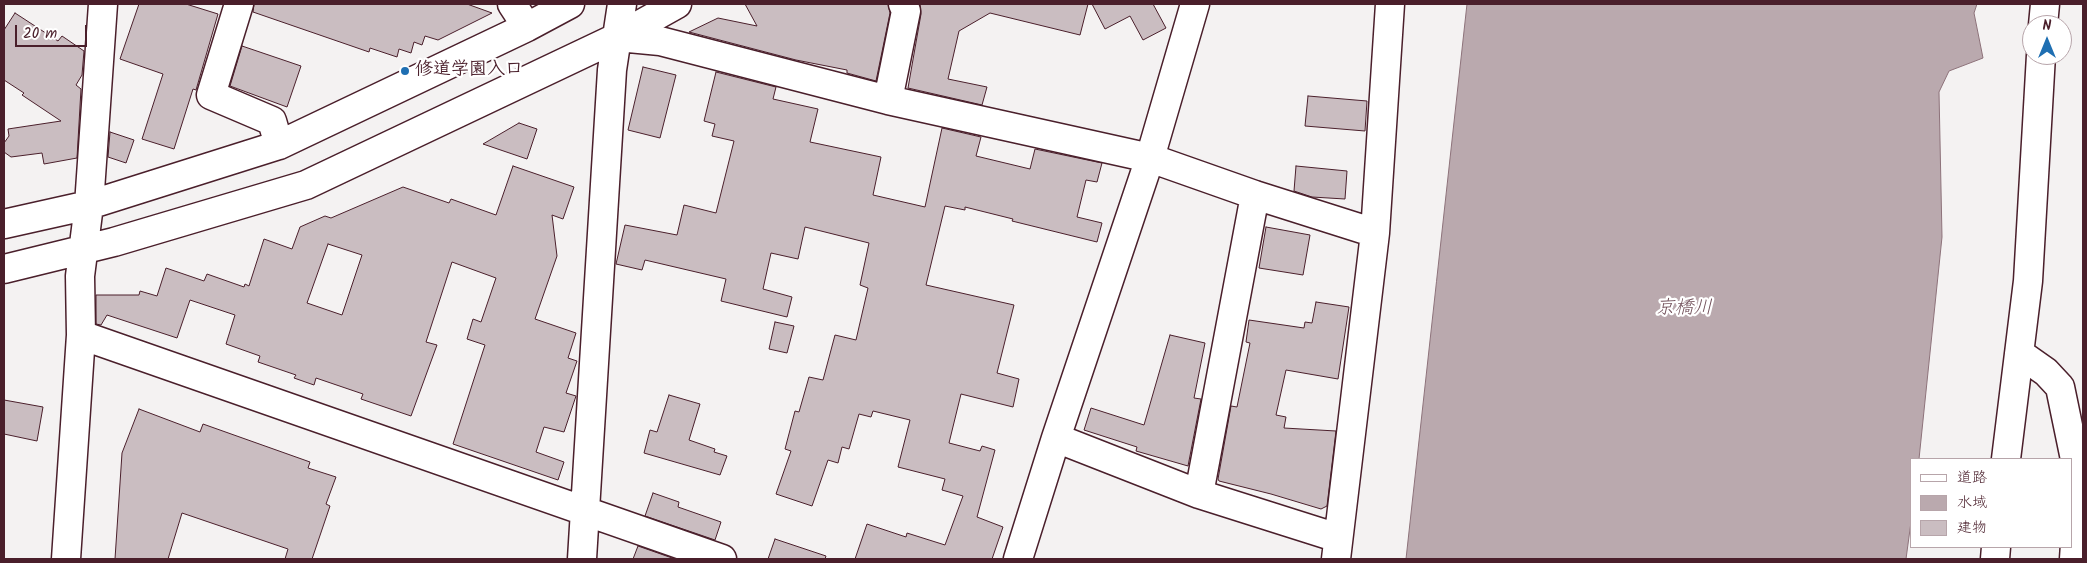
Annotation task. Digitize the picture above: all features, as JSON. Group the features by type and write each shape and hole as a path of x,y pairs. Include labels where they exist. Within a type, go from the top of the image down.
{"street":[{"path":"66,559 81,335 80,276 89,205 102,4"},
{"path":"239,4 211,95 272,122 279,145"},
{"path":"512,4 527,27"},
{"path":"4,224 89,205 279,145 527,27 570,4"},
{"path":"582,559 612,70 622,4"},
{"path":"4,269 82,251 306,185 618,37 677,4"},
{"path":"888,100 906,11 903,4"},
{"path":"1018,559 1056,438 1150,158 1195,4"},
{"path":"1056,438 1337,549 1376,233 1390,4"},
{"path":"618,37 660,41 888,100 1150,158 1255,196 1376,233"},
{"path":"2006,458 2028,281 2040,65"},
{"path":"1199,494 1255,196"},
{"path":"81,335 585,513 722,559"},
{"path":"2019,353 2046,372 2060,387 2081,491 2074,559"}],"water":[{"name":"京橋川","path":"1467,4 1977,4 1974,13 1983,58 1949,71 1939,92 1942,237 1919,458 1910,458 1910,529 1906,559 1406,559"}],"building":[{"path":"139,4 186,4 218,14 196,90 193,89 174,149 142,139 163,74 120,59"},
{"path":"254,4 467,4 492,13 438,40 425,36 422,45 414,42 411,53 399,49 397,57 370,48 369,52 253,12"},
{"path":"745,4 888,4 890,13 876,81 847,73 847,70 796,60 689,32 718,18 757,26"},
{"path":"920,4 1088,4 1080,35 990,13 959,31 948,79 987,87 982,105 908,88 921,14"},
{"path":"1092,4 1153,4 1166,28 1143,40 1130,16 1105,29"},
{"path":"15,13 58,41 62,36 84,51 82,75 76,85 81,89 77,158 44,164 42,153 11,157 4,152 4,143 9,136 8,129 61,121 22,95 24,93 4,80 4,30"},
{"path":"242,46 301,66 287,107 230,86"},
{"path":"643,67 676,75 660,138 628,130"},
{"path":"716,72 776,87 773,99 818,109 810,142 881,157 873,195 925,207 942,128 981,137 976,156 1030,169 1035,149 1102,163 1097,182 1086,180 1077,217 1102,223 1097,242 965,207 965,210 945,206 926,285 1014,305 997,373 1019,379 1013,407 961,394 949,443 980,451 982,446 995,450 977,517 1003,527 992,559 855,559 867,524 906,537 907,533 945,545 963,496 942,490 945,479 898,467 910,420 873,411 871,417 859,414 849,449 842,447 838,463 828,460 812,506 776,494 791,451 785,449 795,411 799,412 809,377 823,380 835,335 856,340 868,288 860,285 869,243 805,227 798,259 771,253 763,289 792,297 787,317 721,301 726,279 645,260 642,270 616,264 625,225 677,235 684,205 716,213 734,141 712,136 715,124 704,121"},
{"path":"1308,96 1367,101 1365,131 1305,126"},
{"path":"519,123 537,129 527,159 483,144"},
{"path":"110,132 134,140 126,163 108,157"},
{"path":"513,166 574,187 563,219 552,215 557,256 535,319 576,333 568,358 577,361 566,393 576,396 564,432 544,427 536,452 564,462 558,480 453,444 485,345 467,339 473,319 481,322 496,278 452,262 426,342 437,345 411,416 361,399 363,394 316,378 314,385 294,378 296,375 258,362 260,356 226,344 235,315 190,300 177,338 107,315 101,325 96,324 96,295 139,295 140,291 157,296 166,268 204,281 207,274 244,287 245,284 249,286 264,239 292,249 300,227 325,216 331,218 403,187 449,203 451,199 496,215","holes":["328,244 362,255 342,315 307,303"]},
{"path":"1296,166 1347,171 1345,199 1312,197 1294,191"},
{"path":"1266,227 1310,235 1303,275 1259,268"},
{"path":"1316,302 1349,307 1338,379 1286,370 1276,415 1286,417 1284,428 1336,431 1327,506 1321,509 1219,481 1218,479 1231,406 1237,407 1250,343 1246,342 1249,320 1304,328 1305,322 1312,323"},
{"path":"775,322 794,326 787,353 769,349"},
{"path":"1170,335 1205,343 1194,398 1201,399 1188,466 1136,451 1137,447 1084,430 1091,408 1144,425"},
{"path":"669,395 700,404 689,440 715,449 714,452 727,456 720,475 644,453 650,430 657,432"},
{"path":"4,400 43,407 37,441 4,434"},
{"path":"139,409 200,432 203,424 310,462 308,468 336,477 326,504 330,506 312,559 285,559 288,549 182,513 168,559 115,559 122,453"},
{"path":"653,493 679,502 678,507 721,522 715,540 645,516"},
{"path":"775,539 826,556 825,559 768,559"},
{"path":"638,546 675,559 633,559"}],"place":[{"name":"修道学園入口","path":"405,71"}]}
